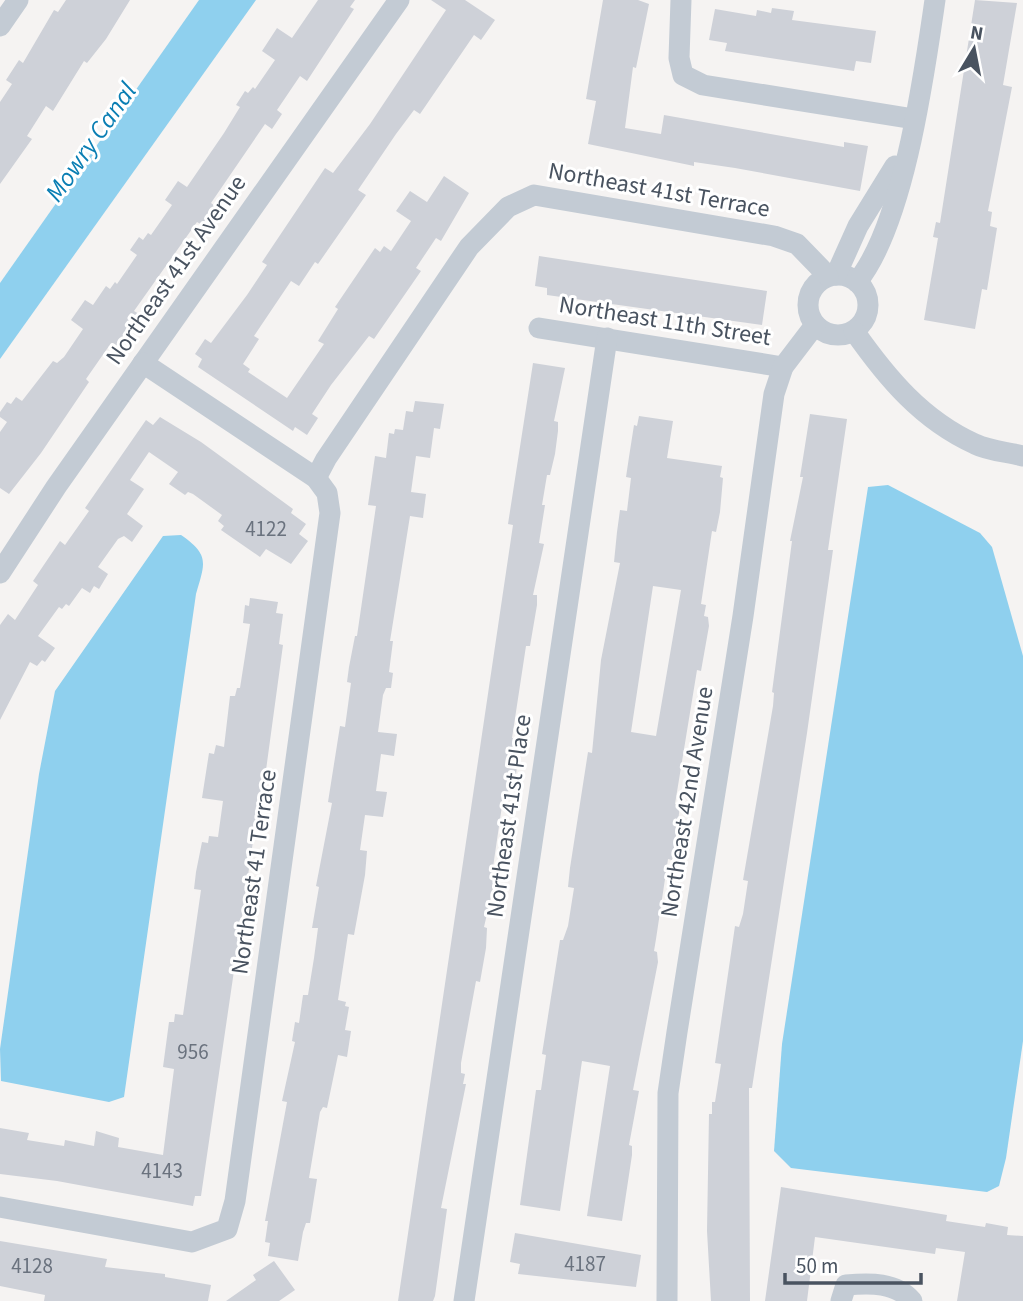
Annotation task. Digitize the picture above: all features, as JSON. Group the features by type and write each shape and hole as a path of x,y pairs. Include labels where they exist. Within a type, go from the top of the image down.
{"street":[{"path":"0,26 18,0"},
{"name":"Northeast 41st Avenue","path":"0,573 143,363 399,0"},
{"path":"681,0 679,58 683,75 703,85 914,119"},
{"path":"857,282 885,230 914,119 935,0"},
{"path":"832,276 857,282 869,301 867,314 854,331 848,334 826,333 816,326 809,313 811,290 832,276 908,144"},
{"name":"Northeast 41st Terrace","path":"316,478 326,458 469,247 508,207 534,195 774,236 797,244 832,276"},
{"path":"863,219 885,230"},
{"name":"Northeast 42nd Avenue","path":"667,1301 668,1093 743,616 774,394 783,367 816,326"},
{"name":"Northeast 11th Street","path":"539,328 783,367"},
{"path":"854,331 897,388 923,414 977,445 1023,456"},
{"name":"Northeast 41st Place","path":"464,1301 607,338"},
{"path":"143,363 316,478"},
{"name":"Northeast 41 Terrace","path":"0,1207 192,1241 227,1228 235,1201 330,513 327,493 316,478"},
{"path":"841,1301 846,1285 858,1284 882,1285 903,1291 912,1301"}],"water":[{"name":"Mowry Canal","path":"199,0 256,0 0,359 0,283"},
{"path":"888,485 980,533 992,547 1023,656 1023,1041 1006,1158 999,1186 987,1192 791,1168 774,1151 782,1044 868,487"},
{"path":"181,535 197,548 203,560 203,567 196,594 124,1097 109,1102 1,1081 0,1049 39,774 55,691 163,536"}],"building":[{"path":"66,0 130,0 106,39 87,63 84,61 53,111 46,106 27,136 32,139 0,184 0,102 12,84 6,80 19,60 23,63 54,10 58,12"},
{"path":"318,0 355,0 350,7 354,9 307,81 300,76 277,110 282,114 272,129 265,124 211,203 215,206 202,225 197,222 134,311 139,314 114,350 109,346 86,379 89,382 41,453 9,494 0,488 0,432 7,422 0,417 0,412 7,402 11,404 16,397 22,401 53,361 57,363 64,357 83,329 71,320 85,300 93,305 106,286 110,289 115,282 117,284 137,255 130,250 139,237 143,240 148,233 151,235 172,205 165,200 178,181 187,187 240,107 236,105 245,91 248,93 253,87 255,89 275,60 262,51 277,28 292,38"},
{"path":"431,0 465,0 495,20 481,40 474,35 420,114 414,110 396,134 358,190 366,195 318,264 315,262 299,286 291,281 254,336 259,339 243,364 250,369 248,372 287,398 324,344 318,341 338,309 335,307 375,248 380,252 384,246 391,251 411,221 396,211 410,191 427,202 444,176 469,193 441,241 436,238 416,268 421,271 374,339 369,336 331,385 312,414 318,418 307,435 295,427 293,431 198,367 202,359 195,354 205,339 211,343 247,295 267,265 262,262 325,168 333,173 370,124 446,10"},
{"path":"603,0 638,0 649,4 636,68 633,67 625,128 661,134 664,115 844,147 844,142 868,146 860,191 735,168 694,162 694,166 588,144 596,101 586,99"},
{"path":"975,0 1017,3 1003,85 1012,87 988,211 992,212 990,226 997,228 987,290 982,289 975,329 924,320 938,238 933,237 936,222 940,223"},
{"path":"772,8 794,11 792,20 876,31 871,63 856,61 854,71 725,51 727,43 709,40 715,9 756,16 757,10 771,13"},
{"path":"539,256 767,291 762,325 547,295 547,288 535,286"},
{"path":"533,363 565,368 554,421 558,422 555,454 550,475 547,475 542,505 545,505 539,543 544,544 533,595 537,595 537,605 530,646 526,646 512,738 515,739 514,759 518,760 516,774 512,773 508,793 504,792 492,874 496,875 484,927 487,928 486,948 480,982 476,981 461,1063 461,1073 465,1074 463,1084 466,1084 441,1208 447,1209 435,1296 433,1301 398,1301 513,525 508,524"},
{"path":"415,401 444,404 440,429 434,428 430,458 416,456 411,492 426,494 423,518 410,516 390,641 393,641 389,672 393,673 391,688 386,688 383,695 378,732 397,734 394,756 381,754 376,791 387,792 383,817 365,815 360,850 367,851 365,875 354,935 348,934 338,1000 346,1002 345,1006 349,1007 345,1030 351,1031 347,1057 338,1055 327,1108 323,1107 320,1112 309,1178 317,1179 310,1223 306,1223 303,1232 298,1261 268,1256 270,1243 265,1242 268,1221 265,1221 287,1102 282,1101 295,1042 292,1041 295,1022 299,1023 303,995 308,995 314,958 318,928 312,928 319,887 316,886 332,803 328,802 340,726 345,727 351,683 347,682 349,667 357,636 376,506 368,505 375,456 386,458 389,433 394,434 395,429 403,430 406,411 413,412"},
{"path":"810,414 847,419 828,550 833,550 807,733 752,1088 749,1088 750,1301 711,1301 707,1231 709,1114 712,1114 712,1102 715,1102 721,1064 715,1063 735,926 739,927 743,914 748,881 743,880 773,706 772,692 790,541 803,477 800,477"},
{"path":"639,416 673,421 667,458 722,466 720,477 723,478 720,512 716,532 712,531 701,604 706,605 704,616 708,617 709,626 701,671 697,670 675,804 680,805 676,839 672,860 668,859 654,951 657,952 658,962 633,1090 639,1091 629,1145 632,1146 632,1155 622,1221 587,1216 610,1066 582,1061 560,1211 520,1205 536,1090 541,1090 546,1055 542,1054 560,940 563,940 568,926 574,888 568,887 570,868 588,752 592,753 601,660 620,563 614,562 620,510 627,511 631,478 626,477 634,425 637,426","holes":["653,586 681,590 656,736 631,732"]},
{"path":"160,417 201,442 293,509 291,513 306,524 299,534 308,541 291,564 266,549 260,557 221,530 224,526 218,521 222,515 193,494 188,492 185,495 169,484 178,472 149,452 130,480 144,489 127,514 143,526 132,542 124,536 118,539 98,567 108,574 99,589 94,586 90,593 82,588 69,606 66,604 62,609 59,607 38,636 55,648 45,662 42,660 37,666 30,662 0,720 0,625 8,614 15,620 38,585 33,581 60,541 65,545 89,511 85,508 146,420 153,425"},
{"path":"250,598 278,602 276,613 283,614 279,644 283,645 201,1196 195,1196 193,1206 57,1181 0,1174 0,1128 29,1133 27,1140 64,1146 65,1140 94,1146 96,1131 119,1138 118,1147 163,1155 174,1069 163,1067 169,1022 174,1022 175,1014 183,1015 201,890 194,889 196,872 202,842 208,843 209,836 218,837 223,801 202,798 209,753 214,754 216,745 224,747 230,696 235,696 237,688 240,688 250,624 243,623 245,605 249,606"},
{"path":"781,1187 947,1215 946,1221 985,1227 986,1223 1008,1227 1007,1235 1023,1236 1023,1301 957,1301 965,1252 936,1248 935,1254 815,1237 807,1301 765,1301"},
{"path":"515,1233 641,1255 636,1287 518,1274 520,1264 510,1262"},
{"path":"0,1241 107,1259 105,1267 165,1274 165,1277 211,1285 208,1301 44,1301 45,1295 0,1286"},
{"path":"274,1261 295,1290 279,1301 226,1301 256,1280 253,1275"}]}
